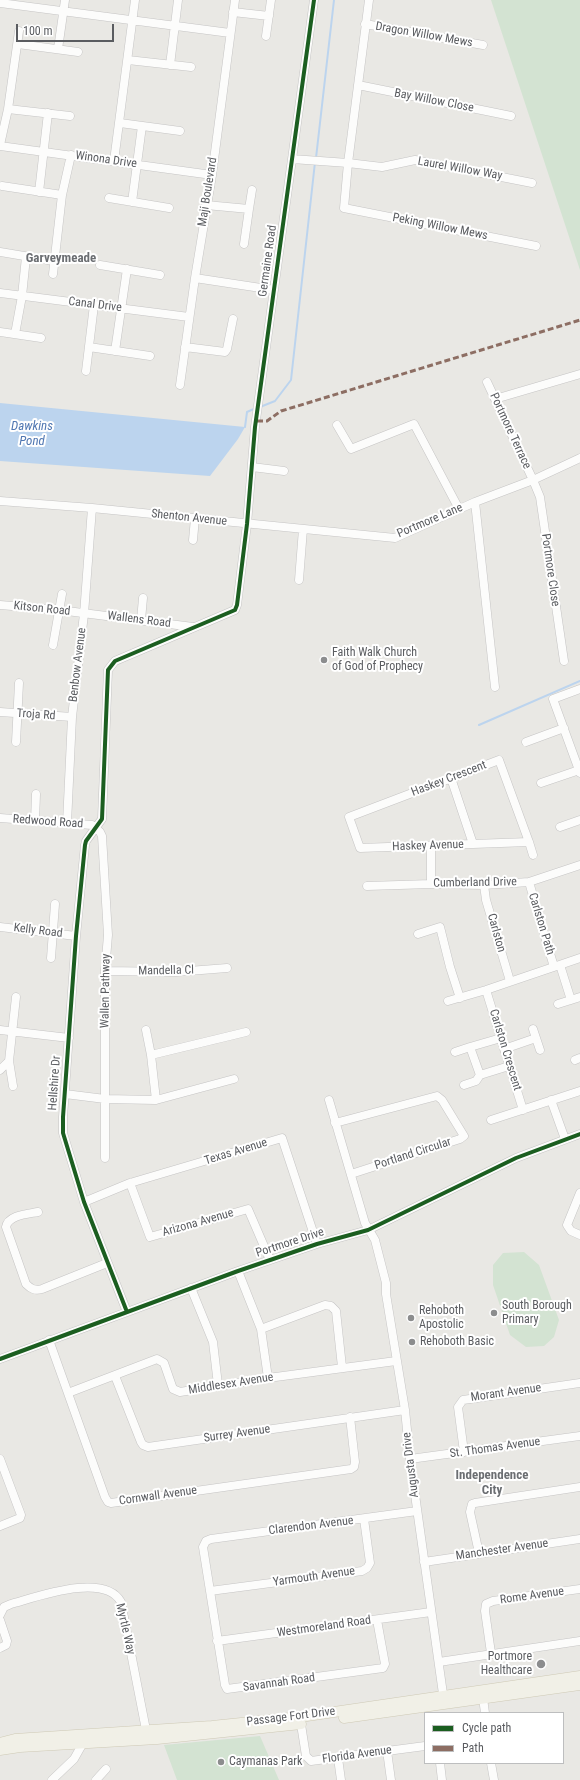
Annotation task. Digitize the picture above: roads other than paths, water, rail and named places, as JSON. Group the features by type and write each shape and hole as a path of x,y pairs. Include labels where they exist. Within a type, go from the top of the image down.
{"main road":[{"name":"Passage Fort Drive","path":"0,1750 20,1747 83,1743 147,1735 300,1720 444,1700 580,1676"},
{"name":"Passage Fort Drive","path":"444,1700 483,1698 580,1685"},
{"name":"Passage Fort Drive","path":"0,1743 15,1740 147,1735"}],"street":[{"path":"58,49 65,0"},
{"path":"114,161 135,0"},
{"path":"170,65 178,0"},
{"name":"Maji Boulevard","path":"180,385 189,317 212,175 235,0"},
{"path":"266,36 271,0"},
{"name":"Germaine Road","path":"248,524 259,400 314,0"},
{"path":"348,162 369,0"},
{"path":"0,3 230,33"},
{"path":"233,12 269,16"},
{"name":"Dragon Willow Mews","path":"365,24 483,45"},
{"path":"0,145 8,109 19,31"},
{"path":"18,44 78,52"},
{"path":"128,60 191,68"},
{"name":"Bay Willow Close","path":"358,85 511,116"},
{"path":"8,109 70,116"},
{"path":"39,192 48,113"},
{"path":"120,123 180,131"},
{"path":"132,202 142,126"},
{"name":"Winona Drive","path":"0,145 212,175"},
{"path":"53,274 62,195 71,155"},
{"name":"Laurel Willow Way","path":"292,159 348,162 382,167 415,160 532,183"},
{"name":"Peking Willow Mews","path":"348,162 344,208 536,246"},
{"path":"2,186 62,195"},
{"path":"244,244 252,190"},
{"path":"109,198 168,208"},
{"path":"206,206 249,209"},
{"path":"0,252 54,261"},
{"path":"15,334 22,296 26,257"},
{"path":"100,264 160,275"},
{"path":"115,351 120,308 127,269"},
{"path":"195,278 274,290"},
{"name":"Canal Drive","path":"0,293 189,317"},
{"path":"86,371 94,305"},
{"path":"185,346 225,352 227,350 233,319"},
{"path":"0,332 41,338"},
{"path":"89,347 150,356"},
{"path":"495,399 580,374"},
{"name":"Portmore Terrace","path":"486,382 533,480"},
{"path":"337,425 351,449 414,424 459,509"},
{"name":"Portmore Lane","path":"248,524 395,538 475,502 533,480 580,458"},
{"path":"252,467 284,471"},
{"name":"Portmore Close","path":"533,480 540,497 564,661"},
{"name":"Shenton Avenue","path":"0,501 92,508 248,524"},
{"path":"475,502 495,687"},
{"name":"Benbow Avenue","path":"67,823 72,717 84,614 92,508"},
{"path":"193,540 194,518"},
{"path":"96,827 102,819 108,670 115,661 235,610 237,605 248,524"},
{"path":"299,580 303,529"},
{"path":"53,645 62,594"},
{"path":"141,620 143,598"},
{"name":"Kitson Road","path":"0,605 59,610 84,614"},
{"name":"Wallens Road","path":"84,614 194,627"},
{"path":"16,742 19,684"},
{"path":"541,783 579,771 577,755 564,728 553,699 580,689"},
{"name":"Troja Rd","path":"0,712 72,717"},
{"path":"526,742 564,728"},
{"name":"Haskey Crescent","path":"349,817 499,760 533,855"},
{"path":"451,778 473,844"},
{"path":"35,821 36,794"},
{"name":"Haskey Avenue","path":"349,817 360,848 529,842"},
{"name":"Redwood Road","path":"0,818 92,825 96,827"},
{"path":"560,827 580,820"},
{"name":"Hellshire Dr","path":"96,827 86,841 85,846 68,1038 63,1117 64,1133 84,1202 127,1312"},
{"name":"Wallen Pathway","path":"96,827 102,836 108,935 105,971 105,1158"},
{"path":"431,846 431,884"},
{"name":"Cumberland Drive","path":"367,886 431,884 484,885 528,882 580,865"},
{"name":"Carlston Path","path":"528,882 557,966 571,1000"},
{"name":"Carlston","path":"484,885 486,900 510,981"},
{"path":"51,958 55,904"},
{"name":"Kelly Road","path":"0,927 76,936"},
{"path":"418,934 440,927 450,967 460,998"},
{"path":"448,1001 486,990 580,958"},
{"name":"Mandella Cl","path":"105,971 176,972 228,968"},
{"name":"Carlston Crescent","path":"486,990 523,1110"},
{"path":"13,1086 9,1061 16,997"},
{"path":"558,1004 580,997"},
{"path":"533,1029 540,1050"},
{"path":"0,1030 68,1038"},
{"path":"146,1030 151,1055 156,1100"},
{"path":"151,1055 246,1032"},
{"path":"455,1052 501,1038"},
{"path":"504,1049 536,1038"},
{"path":"470,1047 480,1075"},
{"path":"0,1070 9,1061"},
{"path":"464,1085 476,1081 480,1075 510,1066"},
{"path":"65,1094 105,1099 156,1100 234,1079"},
{"path":"491,1120 580,1091"},
{"name":"Portland Circular","path":"335,1123 437,1096 442,1100 464,1136 460,1139 351,1174"},
{"name":"Augusta Drive","path":"329,1100 368,1230 375,1240 386,1283 386,1294 404,1410 444,1700"},
{"path":"551,1100 565,1139"},
{"name":"Portmore Drive","path":"0,1360 49,1340 238,1271 317,1244 368,1230 516,1158 580,1134"},
{"name":"Texas Avenue","path":"84,1202 130,1183 282,1138 317,1244"},
{"name":"Arizona Avenue","path":"130,1183 150,1237 248,1209 270,1260"},
{"path":"580,1193 567,1225 571,1231 580,1235"},
{"path":"38,1212 11,1218 6,1226 26,1284 29,1287 38,1290 42,1289 107,1263"},
{"path":"238,1271 261,1329 268,1378"},
{"path":"191,1288 213,1342 218,1385"},
{"path":"261,1329 325,1305 331,1306 336,1311 342,1367"},
{"name":"Cornwall Avenue","path":"49,1340 105,1497 108,1502 111,1503 351,1469 355,1462 350,1417"},
{"name":"Middlesex Avenue","path":"68,1393 158,1359 164,1363 176,1391 188,1391 218,1385 396,1360"},
{"name":"Surrey Avenue","path":"115,1376 141,1442 145,1446 154,1446 404,1410"},
{"name":"Morant Avenue","path":"464,1452 458,1407 463,1400 580,1383"},
{"name":"St. Thomas Avenue","path":"410,1459 580,1436"},
{"path":"0,1459 2,1470 21,1515 20,1518 0,1526"},
{"path":"479,1553 470,1512 472,1504 478,1501 580,1487"},
{"name":"Clarendon Avenue","path":"206,1541 211,1539 417,1511"},
{"name":"Yarmouth Avenue","path":"210,1591 355,1572 367,1568 370,1563 364,1519"},
{"name":"Manchester Avenue","path":"424,1562 580,1539"},
{"name":"Savannah Road","path":"206,1541 203,1547 225,1685 227,1689 370,1671 383,1668 385,1664 377,1620"},
{"name":"Myrtle Way","path":"0,1615 4,1607 10,1604 71,1589 104,1589 117,1595 121,1602 147,1735"},
{"name":"Rome Avenue","path":"491,1653 485,1611 486,1604 493,1601 580,1589"},
{"name":"Westmoreland Road","path":"218,1642 431,1612"},
{"path":"0,1620 7,1640 6,1645 0,1648"},
{"path":"439,1662 580,1640"},
{"path":"483,1698 485,1712"},
{"name":"Florida Avenue","path":"300,1720 306,1756 309,1760 314,1761 424,1746"},
{"path":"52,1780 74,1759 83,1743"},
{"path":"386,1751 391,1780"},
{"path":"338,1758 341,1780"},
{"path":"440,1764 442,1780"},
{"path":"491,1764 494,1780"},
{"path":"96,1780 106,1769"}],"water":[{"name":"Dawkins Pond","path":"0,403 245,427 238,439 210,476 0,461"}],"waterway":[{"path":"316,158 334,0"},
{"path":"260,407 275,401 291,380 315,162"},
{"path":"245,427 247,412 256,408"},
{"path":"479,725 580,681"}],"place":[{"name":"Faith Walk Church of God of Prophecy","path":"324,660"},
{"name":"South Borough Primary","path":"494,1313"},
{"name":"Rehoboth Apostolic","path":"411,1318"},
{"name":"Rehoboth Basic","path":"412,1342"},
{"name":"Portmore Healthcare","path":"541,1664"},
{"name":"Caymanas Park","path":"221,1762"}],"district":[{"name":"Garveymeade","path":"61,259"},
{"name":"Independence City","path":"492,1484"}]}
